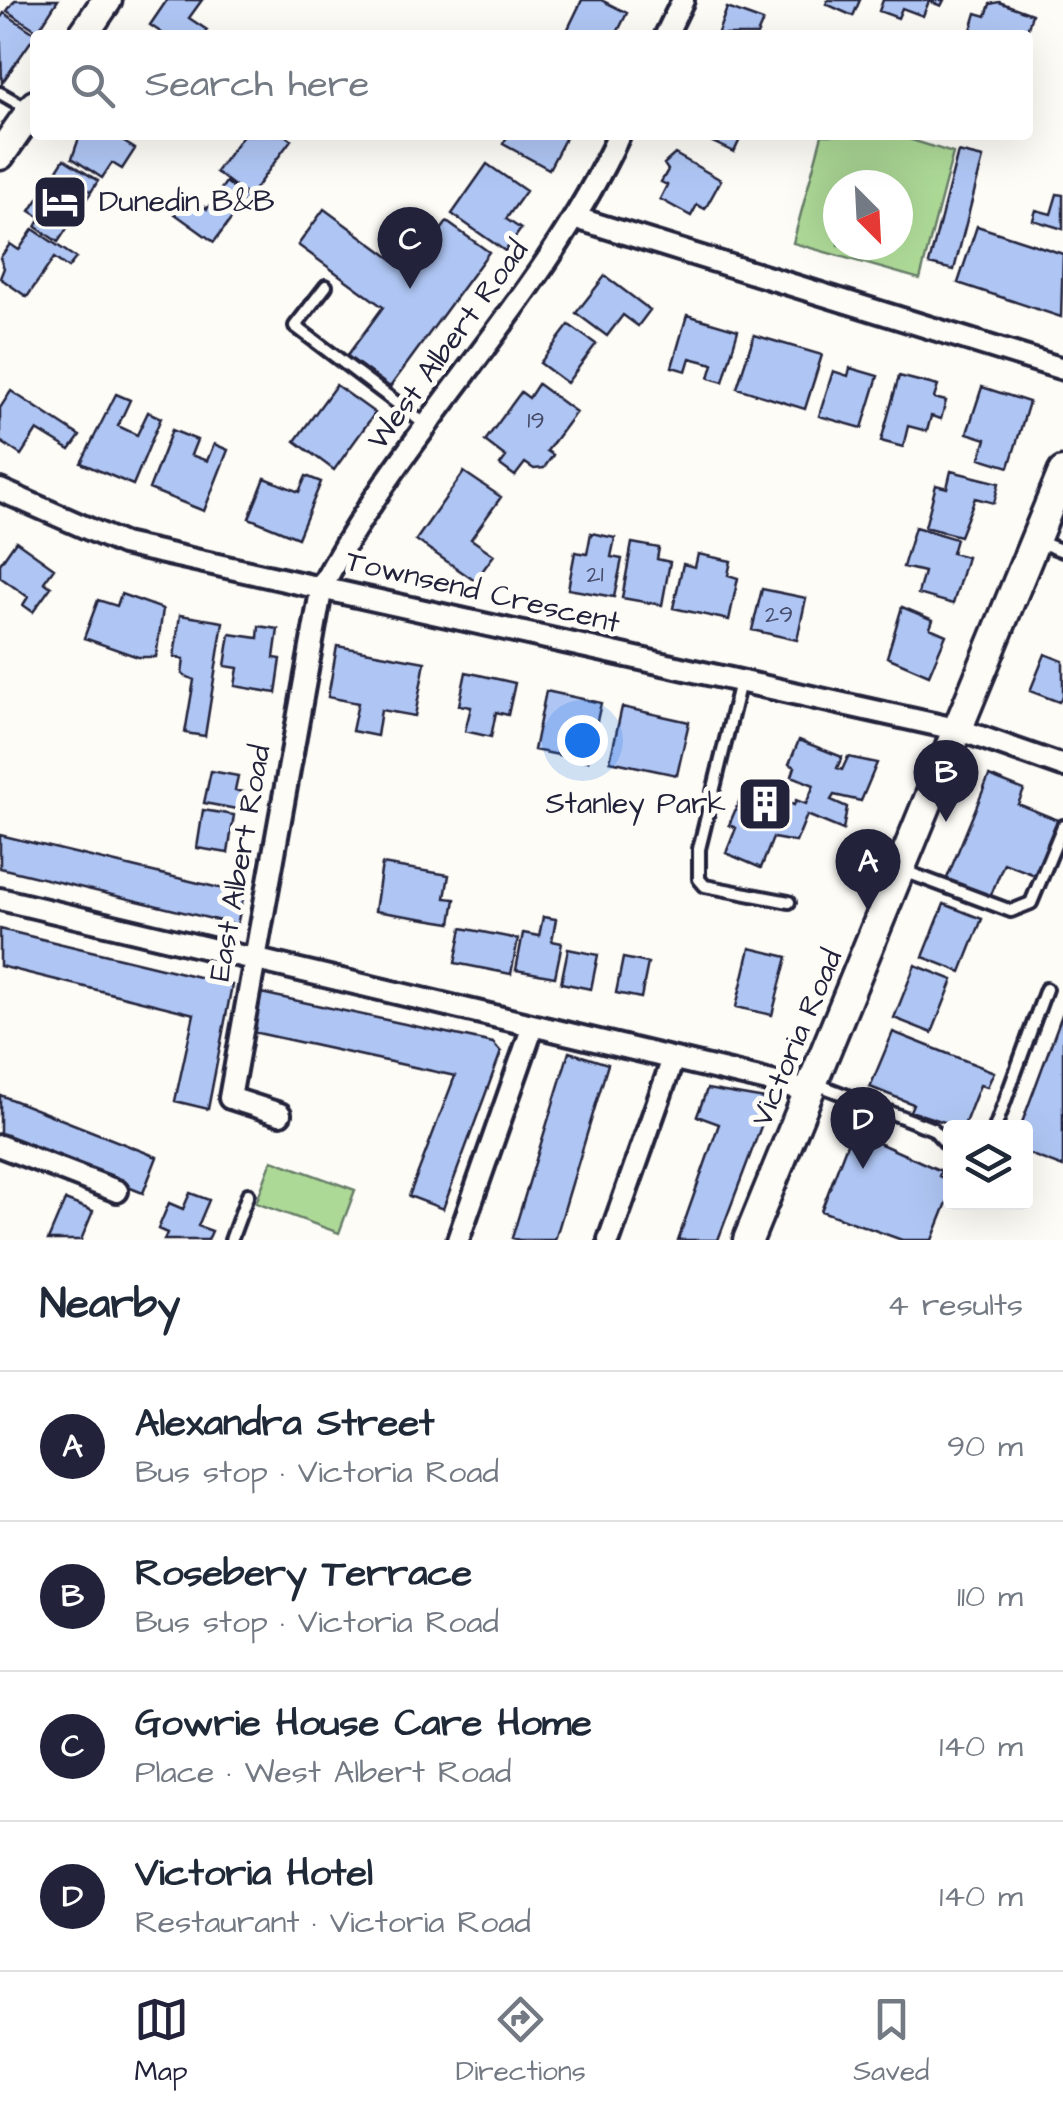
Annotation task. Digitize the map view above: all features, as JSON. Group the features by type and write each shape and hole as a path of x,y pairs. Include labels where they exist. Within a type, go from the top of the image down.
{"main road":[{"path":"86,30 106,0"},
{"path":"0,156 30,112"},
{"name":"Victoria Road","path":"748,1240 1063,472"}],"street":[{"path":"668,30 682,0"},
{"name":"West Albert Road","path":"322,586 354,526 576,218 617,140"},
{"path":"576,218 1063,368"},
{"name":"Townsend Crescent","path":"0,490 123,544 960,730 1063,766"},
{"name":"East Albert Road","path":"280,1114 230,1098 322,586"},
{"path":"0,899 252,962 672,1059 811,1087"},
{"path":"458,1240 533,1026"},
{"path":"609,1240 672,1059"},
{"path":"0,1146 118,1191"}],"lane":[{"path":"0,94 30,107"},
{"path":"326,286 295,326 427,426"},
{"path":"1036,540 1063,551"},
{"path":"741,681 699,850 699,879 705,886 789,902"},
{"path":"902,871 1011,911 1031,902 1063,826"},
{"path":"997,1120 1046,989"},
{"path":"811,1087 932,1128 943,1140"},
{"path":"231,1240 248,1194"}],"green space":[{"path":"821,140 912,140 953,153 920,279 853,260 913,260 913,170 823,170 823,252 793,243"},
{"path":"272,1160 355,1190 339,1233 256,1203"}],"building":[{"path":"15,0 58,0 39,30 7,11"},
{"path":"167,0 202,0 189,18 207,30 158,30 150,25"},
{"path":"582,0 601,0 627,13 618,30 567,30"},
{"path":"828,0 860,0 853,16 826,4"},
{"path":"883,0 944,0 941,6 929,1 923,16 902,8 898,18 879,11"},
{"path":"999,2 1032,14 1027,30 971,30 976,13 986,16 990,4"},
{"path":"727,8 763,21 759,30 719,30"},
{"path":"4,13 30,30 30,43 2,83 0,19"},
{"path":"78,140 125,140 135,149 122,169 112,163 102,178 72,158"},
{"path":"239,140 291,140 249,197 216,172"},
{"path":"505,140 564,140 549,169 503,144"},
{"path":"709,140 740,140 734,152"},
{"path":"958,152 983,158 954,270 929,264"},
{"path":"675,154 721,180 705,209 697,205 691,216 660,199 667,185 661,182 668,170 664,164"},
{"path":"64,159 98,181 91,192 57,170"},
{"path":"487,164 526,191 506,219 521,229 505,251 452,214"},
{"name":"Dunedin B&B","path":"57,170 91,192 58,242 36,227 41,218 30,211"},
{"path":"226,182 247,198 214,242 175,214 188,195 207,209"},
{"path":"1057,194 1063,195 1063,229 1033,220 1036,210 1051,214"},
{"path":"324,209 410,272 447,222 489,252 390,387 347,356 383,307 298,245"},
{"path":"977,226 1063,254 1061,317 958,283"},
{"path":"33,229 76,258 68,268 54,258 27,297 0,278 4,268 0,258 10,244 19,250"},
{"path":"605,276 650,310 638,326 623,315 607,336 576,313"},
{"path":"687,315 738,330 723,382 709,378 713,364 690,358 686,371 672,367"},
{"path":"569,325 596,344 567,383 540,363"},
{"path":"754,335 822,355 805,409 737,388"},
{"path":"850,368 878,376 862,428 819,416 833,371 848,376"},
{"path":"899,376 938,386 934,398 946,401 941,419 931,416 927,431 908,426 903,447 881,441"},
{"path":"538,384 576,412 547,451 553,455 544,468 534,469 525,463 515,476 500,465 506,457 485,441 521,392 529,398"},
{"path":"336,385 375,413 334,470 295,441"},
{"path":"982,387 1029,402 1009,467 980,458 986,439 967,433"},
{"path":"11,391 80,436 70,450 37,430 21,455 0,441 0,408"},
{"path":"116,394 130,400 118,426 137,435 148,412 161,418 133,485 81,463"},
{"path":"172,430 197,440 191,455 207,461 214,444 228,450 204,511 149,489"},
{"path":"951,471 999,483 994,503 975,498 960,536 925,527 936,485 947,488"},
{"path":"464,472 501,497 471,539 494,555 475,581 416,540"},
{"path":"306,476 321,482 298,538 249,518 265,478 299,492"},
{"path":"915,527 956,539 952,553 967,557 953,604 918,594 924,572 903,567"},
{"path":"591,533 615,538 611,557 622,559 614,597 568,589 575,552 587,554"},
{"path":"16,541 54,568 44,582 51,587 33,612 23,605 28,597 0,577 0,564"},
{"path":"632,543 659,548 657,559 670,562 662,605 622,598"},
{"path":"698,554 731,561 728,575 738,578 729,620 673,608 683,564 695,567"},
{"path":"762,589 806,598 797,640 752,630"},
{"path":"121,594 163,609 156,657 138,657 84,638 98,600 117,606"},
{"path":"902,607 933,620 930,628 946,635 929,675 887,657"},
{"path":"180,615 223,622 205,736 185,733 194,680 182,674 184,659 174,657"},
{"path":"259,626 278,629 274,658 281,659 276,693 235,686 238,668 225,666 230,634 258,638"},
{"path":"337,646 425,662 415,716 381,710 377,736 352,731 358,703 328,697"},
{"path":"1045,654 1063,661 1063,697 1059,702 1030,691"},
{"path":"466,672 515,683 508,715 496,712 491,737 465,731 471,707 459,705"},
{"path":"546,691 601,703 588,761 534,750"},
{"path":"622,707 689,722 677,775 610,761"},
{"name":"Stanley Park","path":"799,740 842,757 837,768 842,770 848,757 877,763 861,801 834,795 831,800 847,807 843,830 807,815 796,842 773,838 761,868 726,853 736,828 729,825 746,785 794,805 796,800 806,804 814,785 792,776 795,767 789,764"},
{"path":"211,771 238,776 235,790 245,793 242,810 204,803"},
{"path":"989,776 1024,790 1018,804 1060,821 1037,876 1004,863 989,900 945,883"},
{"path":"203,810 234,815 228,853 197,848"},
{"path":"0,835 244,894 237,925 0,868"},
{"path":"382,864 449,875 445,898 455,899 451,923 375,911"},
{"path":"944,904 982,919 961,972 923,957"},
{"path":"543,917 556,919 552,941 562,943 555,977 516,970 523,933 539,936"},
{"path":"462,928 518,939 511,974 455,963"},
{"path":"0,929 232,985 208,1109 175,1101 194,1014 0,966"},
{"path":"750,948 787,957 772,1015 736,1007"},
{"path":"568,949 598,955 591,989 561,983"},
{"path":"623,958 648,963 641,998 616,993"},
{"path":"915,965 953,980 932,1033 894,1018"},
{"path":"261,993 493,1043 501,1052 443,1209 409,1196 455,1076 253,1032"},
{"path":"1063,1012 1063,1167 1033,1156 1033,1120 1023,1120"},
{"path":"893,1032 994,1072 987,1087 980,1085 966,1120 943,1122 910,1111 913,1104 870,1087"},
{"path":"569,1052 608,1064 555,1240 512,1238"},
{"path":"707,1089 771,1100 718,1240 678,1240 719,1124 697,1116"},
{"path":"0,1095 157,1157 143,1193 0,1136"},
{"path":"852,1131 941,1171 944,1210 932,1240 902,1240 821,1211"},
{"path":"190,1193 209,1200 198,1226 212,1231 208,1240 164,1240 167,1233 158,1229 169,1203 183,1209"},
{"path":"65,1200 93,1211 81,1240 48,1240"}],"place":[{"name":"Dunedin B&B","path":"60,202"},
{"name":"Gowrie House Care Home","path":"410,289"},
{"name":"Stanley Park","path":"765,804"},
{"name":"Rosebery Terrace","path":"946,822"},
{"name":"Alexandra Street","path":"868,911"},
{"name":"Victoria Hotel","path":"863,1169"}]}
